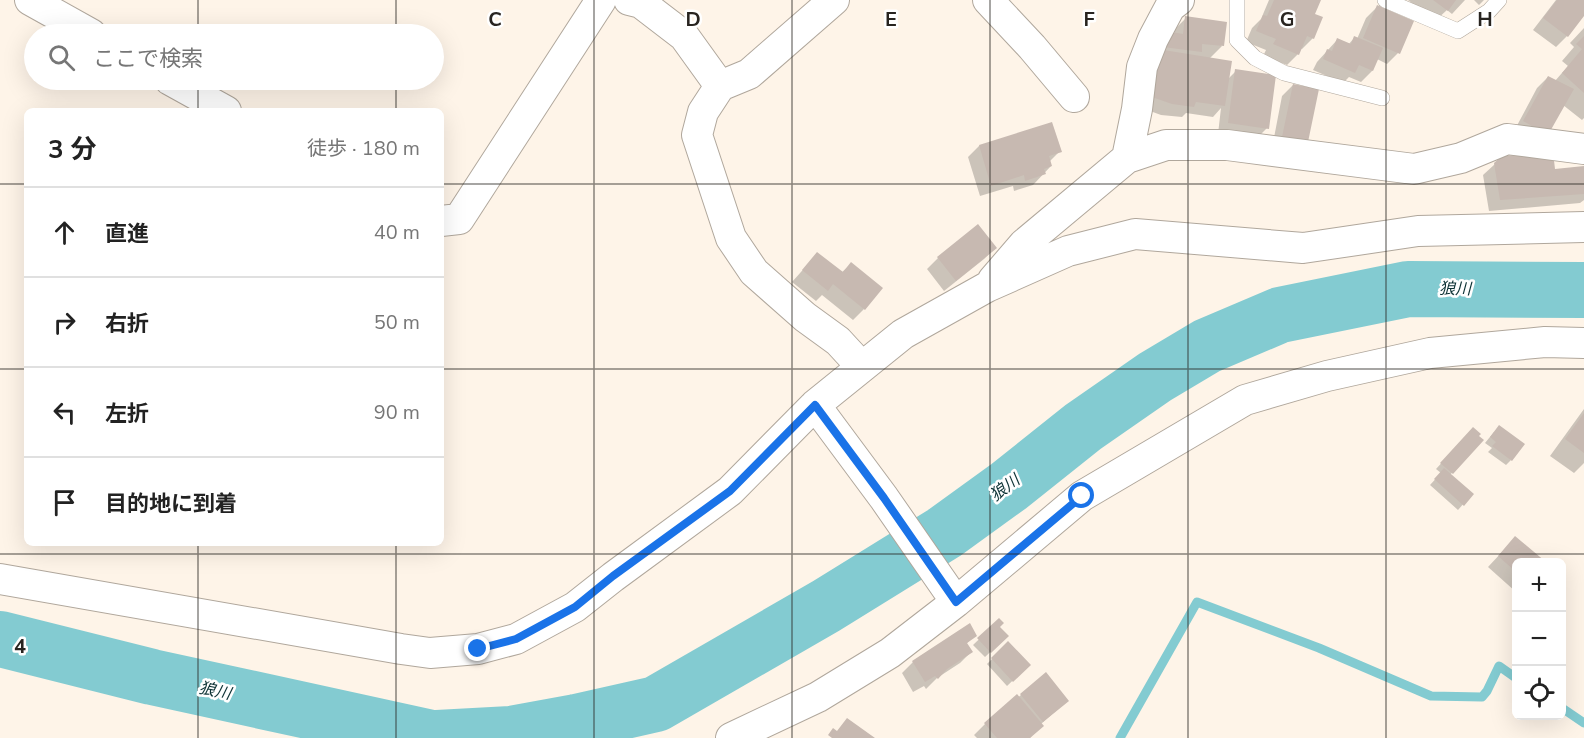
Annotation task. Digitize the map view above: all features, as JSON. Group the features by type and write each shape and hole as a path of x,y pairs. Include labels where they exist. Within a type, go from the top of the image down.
{"street":[{"path":"30,0 73,24"},
{"path":"444,221 459,219 601,0"},
{"path":"629,0 641,3 684,36 720,86"},
{"path":"834,0 748,74 720,86 703,112 697,135 731,238 754,272 805,317 838,341 862,367"},
{"path":"987,0 1032,47 1074,98"},
{"path":"1127,158 1137,109 1142,67 1153,39 1170,7 1179,0"},
{"path":"188,90 221,108"},
{"path":"987,287 1024,244 1127,158 1166,145 1227,145 1414,169 1461,158 1507,139 1584,149"},
{"path":"0,579 401,650 430,653 478,649 516,639 575,607 613,576 730,491 815,405 903,334 987,287 1068,251 1135,234 1303,248 1418,231 1584,227"},
{"path":"732,738 818,697 890,652 956,602 1082,496 1245,400 1327,376 1430,352 1545,342 1584,343"},
{"path":"815,405 884,498 956,602"}],"lane":[{"path":"1237,0 1237,40 1255,58 1284,74 1382,98"},
{"path":"1385,0 1458,31 1489,11 1499,0"}],"building":[{"path":"1274,0 1321,0 1315,14 1323,17 1314,39 1307,36 1299,55 1273,44 1276,39 1256,31 1263,15 1267,16"},
{"path":"1433,0 1456,0 1448,11"},
{"path":"1557,0 1584,0 1584,16 1568,37 1543,18"},
{"path":"1377,5 1414,21 1400,54 1363,38"},
{"path":"1185,16 1227,22 1224,46 1202,44 1202,52 1163,47 1165,31 1183,34"},
{"path":"1354,36 1383,48 1373,71 1359,65 1355,73 1323,59 1327,49 1332,51 1337,38 1351,44"},
{"path":"1584,36 1584,93 1562,73 1582,49 1576,44"},
{"path":"1157,49 1232,61 1225,106 1196,102 1194,107 1172,104 1149,96"},
{"path":"1235,69 1276,75 1269,129 1228,123"},
{"path":"1548,76 1574,89 1548,135 1523,121"},
{"path":"1293,84 1319,89 1308,142 1282,137"},
{"path":"1052,122 1062,152 1049,156 1052,166 1044,169 1046,174 1025,181 1024,175 991,186 979,145"},
{"path":"1553,152 1555,169 1584,166 1584,194 1500,200 1494,163 1502,156"},
{"path":"978,224 997,248 956,281 937,257"},
{"path":"817,252 843,272 851,262 883,288 865,310 833,284 828,291 802,270"},
{"path":"1584,413 1584,453 1565,439"},
{"path":"1499,425 1525,444 1512,461 1492,446 1496,442 1490,437"},
{"path":"1473,427 1484,440 1453,474 1440,463"},
{"path":"1444,468 1474,494 1464,506 1434,479"},
{"path":"1515,536 1541,558 1512,558 1512,568 1498,556"},
{"path":"999,618 1004,623 1000,627 1009,636 991,653 977,638"},
{"path":"970,623 977,636 967,643 973,652 947,669 938,679 935,676 925,682 912,661"},
{"path":"1008,641 1031,665 1013,682 991,658"},
{"path":"1046,672 1069,701 1043,722 1020,694"},
{"path":"1017,694 1044,726 1030,738 997,738 984,723"},
{"path":"847,718 875,738 832,738 828,735 833,728 837,731"}],"waterway":[{"name":"狼川","path":"437,738 511,734 656,704 826,606 944,533 1009,486 1083,427 1155,377 1207,346 1280,315 1408,289 1584,290"},
{"path":"1120,738 1197,602 1319,648 1431,696 1482,697 1499,666 1512,675"},
{"name":"狼川","path":"0,639 152,677 432,738"},
{"path":"1566,711 1584,723"}],"route":[{"path":"478,649 516,639 575,607 613,576 730,491 815,405 884,498 956,602 1082,496"}]}
